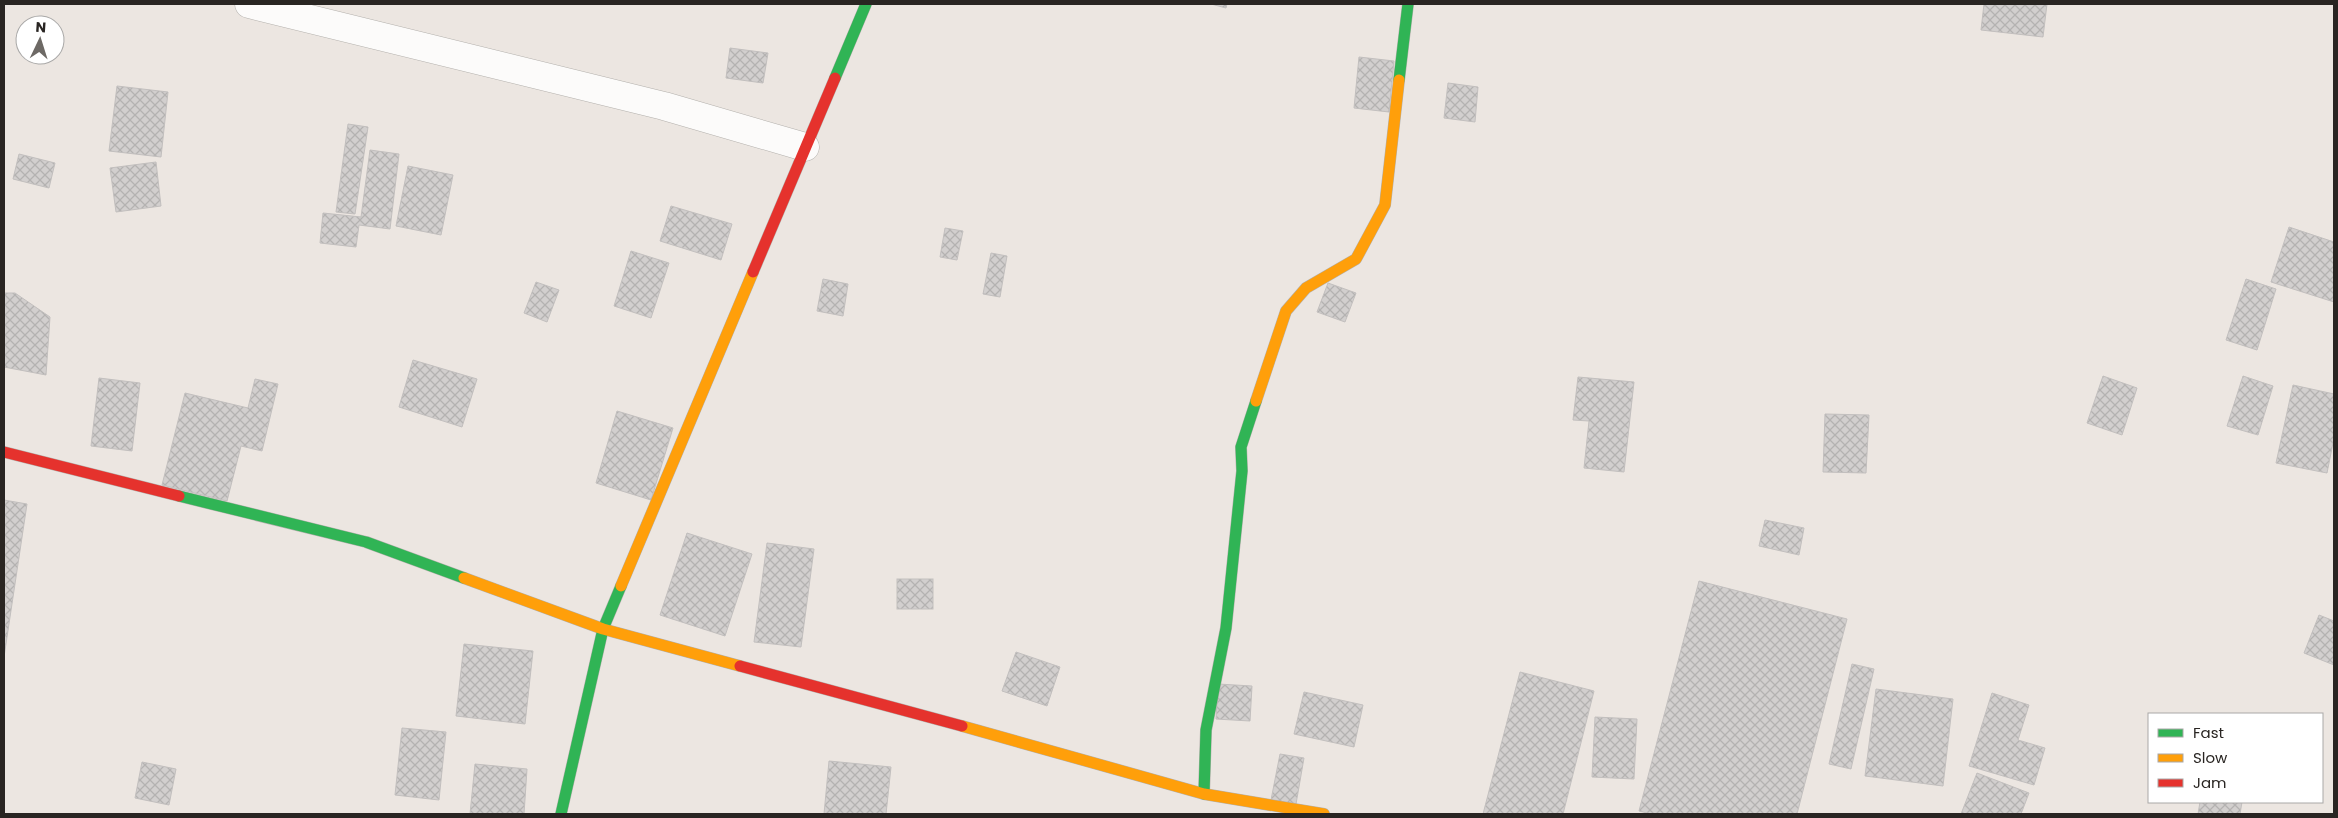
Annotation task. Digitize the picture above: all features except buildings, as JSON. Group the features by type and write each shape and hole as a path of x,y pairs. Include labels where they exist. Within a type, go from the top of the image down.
{"main road":[{"path":"561,814 603,629 866,4"},
{"path":"1204,794 1206,730 1226,628 1242,471 1241,448 1286,311 1306,288 1356,259 1385,205 1408,4"},
{"path":"4,452 366,542 603,629 1064,753 1204,794 1324,814"}],"street":[{"path":"249,4 664,106 805,147"}],"traffic: fast":[{"path":"835,78 866,4"},
{"path":"1399,80 1408,4"},
{"path":"1204,794 1206,730 1226,628 1242,471 1241,447 1256,401"},
{"path":"179,496 366,542 464,578"},
{"path":"561,814 603,629 621,586"}],"traffic: slow":[{"path":"1256,401 1286,311 1306,288 1356,259 1385,205 1399,80"},
{"path":"621,586 753,272"},
{"path":"464,578 603,629 740,666"},
{"path":"962,726 1204,794 1324,814"}],"traffic: jam":[{"path":"753,272 835,78"},
{"path":"4,452 179,496"},
{"path":"740,666 962,726"}]}
